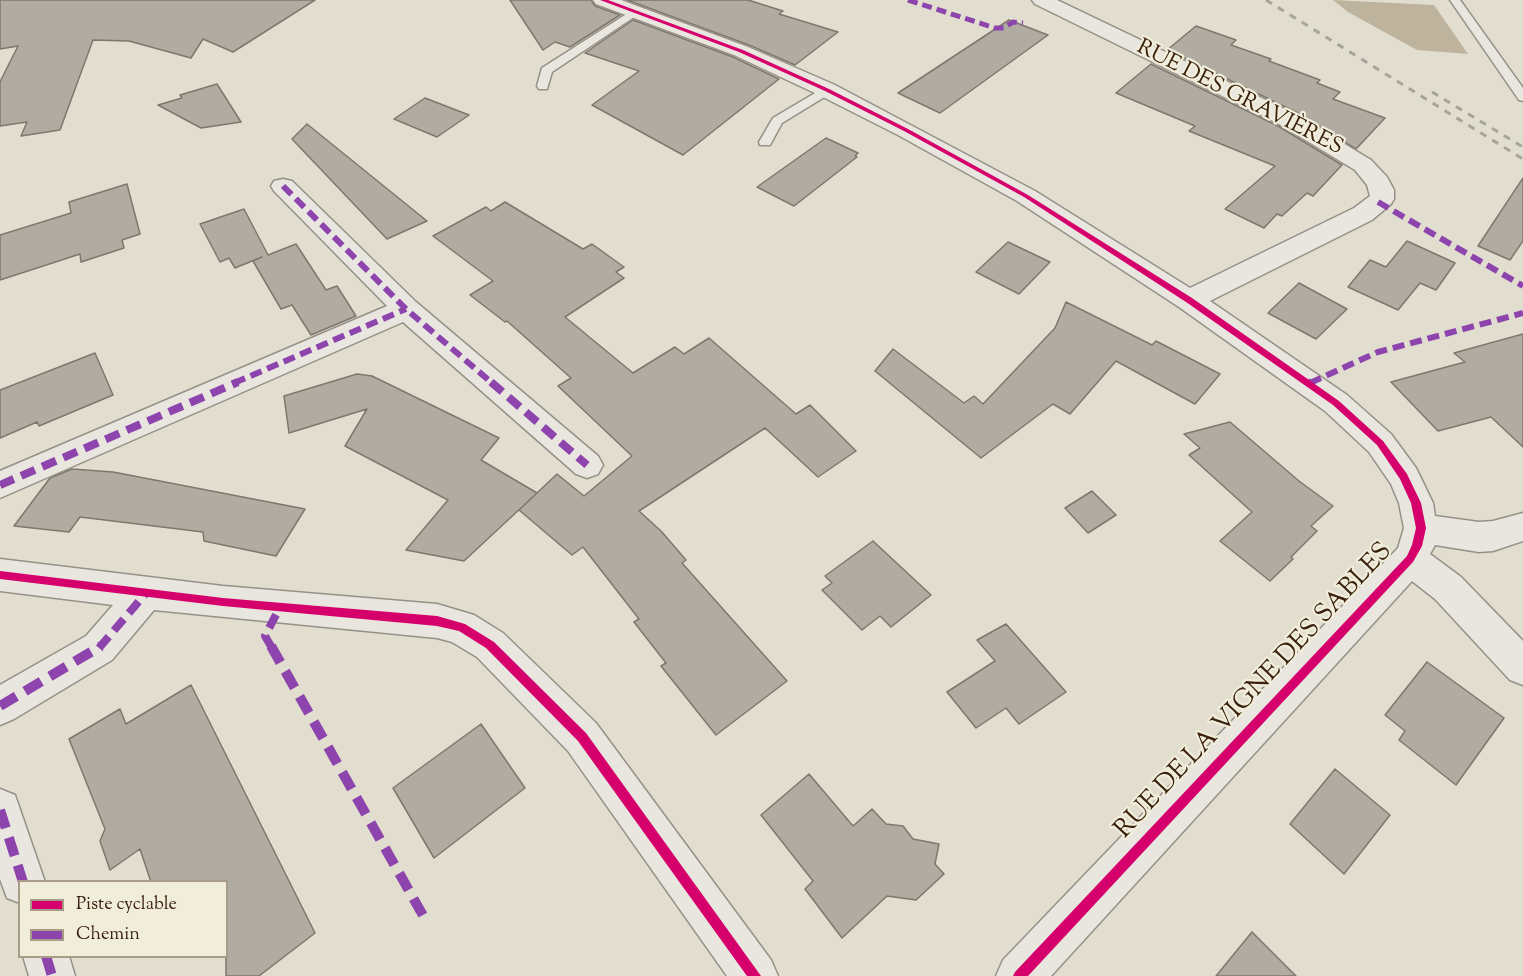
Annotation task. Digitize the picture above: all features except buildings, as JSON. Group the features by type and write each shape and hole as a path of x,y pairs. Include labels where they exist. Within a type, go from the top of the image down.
{"street":[{"name":"RUE DE LA VIGNE DES SABLES","path":"603,0 741,51 827,90 906,130 1026,196 1189,300 1336,402 1380,443 1404,477 1416,503 1415,543 1019,976"},
{"name":"RUE DES GRAVIÈRES","path":"1042,0 1287,119 1363,165 1382,190 1382,199 1363,214 1189,300"},
{"path":"283,186 406,309 587,465"},
{"path":"0,485 406,309"},
{"path":"1415,543 1494,536 1523,527"},
{"path":"1415,543 1448,588 1523,667"},
{"path":"0,575 146,593 437,621 461,627 490,645 582,737 755,976"},
{"path":"0,706 99,648 146,593"},
{"path":"0,810 22,880"},
{"path":"46,958 52,976"}],"lane":[{"path":"1455,0 1523,96"},
{"path":"543,86 546,70 636,11"},
{"path":"765,142 777,121 827,90"}],"shaded area":[{"path":"1333,0 1434,5 1468,54 1417,50 1348,12"}],"railway":[{"path":"1266,0 1523,159"},
{"path":"1432,92 1523,147"}],"marked path":[{"path":"908,0 995,28 1004,28 1013,22 1023,23"},
{"path":"283,186 406,309 587,465"},
{"path":"1378,202 1523,286"},
{"path":"0,485 406,309"},
{"path":"1310,383 1378,352 1523,313"},
{"path":"0,706 99,648 146,593"},
{"path":"281,605 265,636 425,919"},
{"path":"0,810 22,880"},
{"path":"47,958 52,976"}],"cycle path":[{"path":"603,0 741,51 827,90 906,130 1026,196 1189,300 1336,403 1380,443 1404,477 1416,503 1421,528 1417,546 1410,559 1019,976"},
{"path":"0,575 223,602 437,621 461,627 490,645 582,737 755,976"}]}
